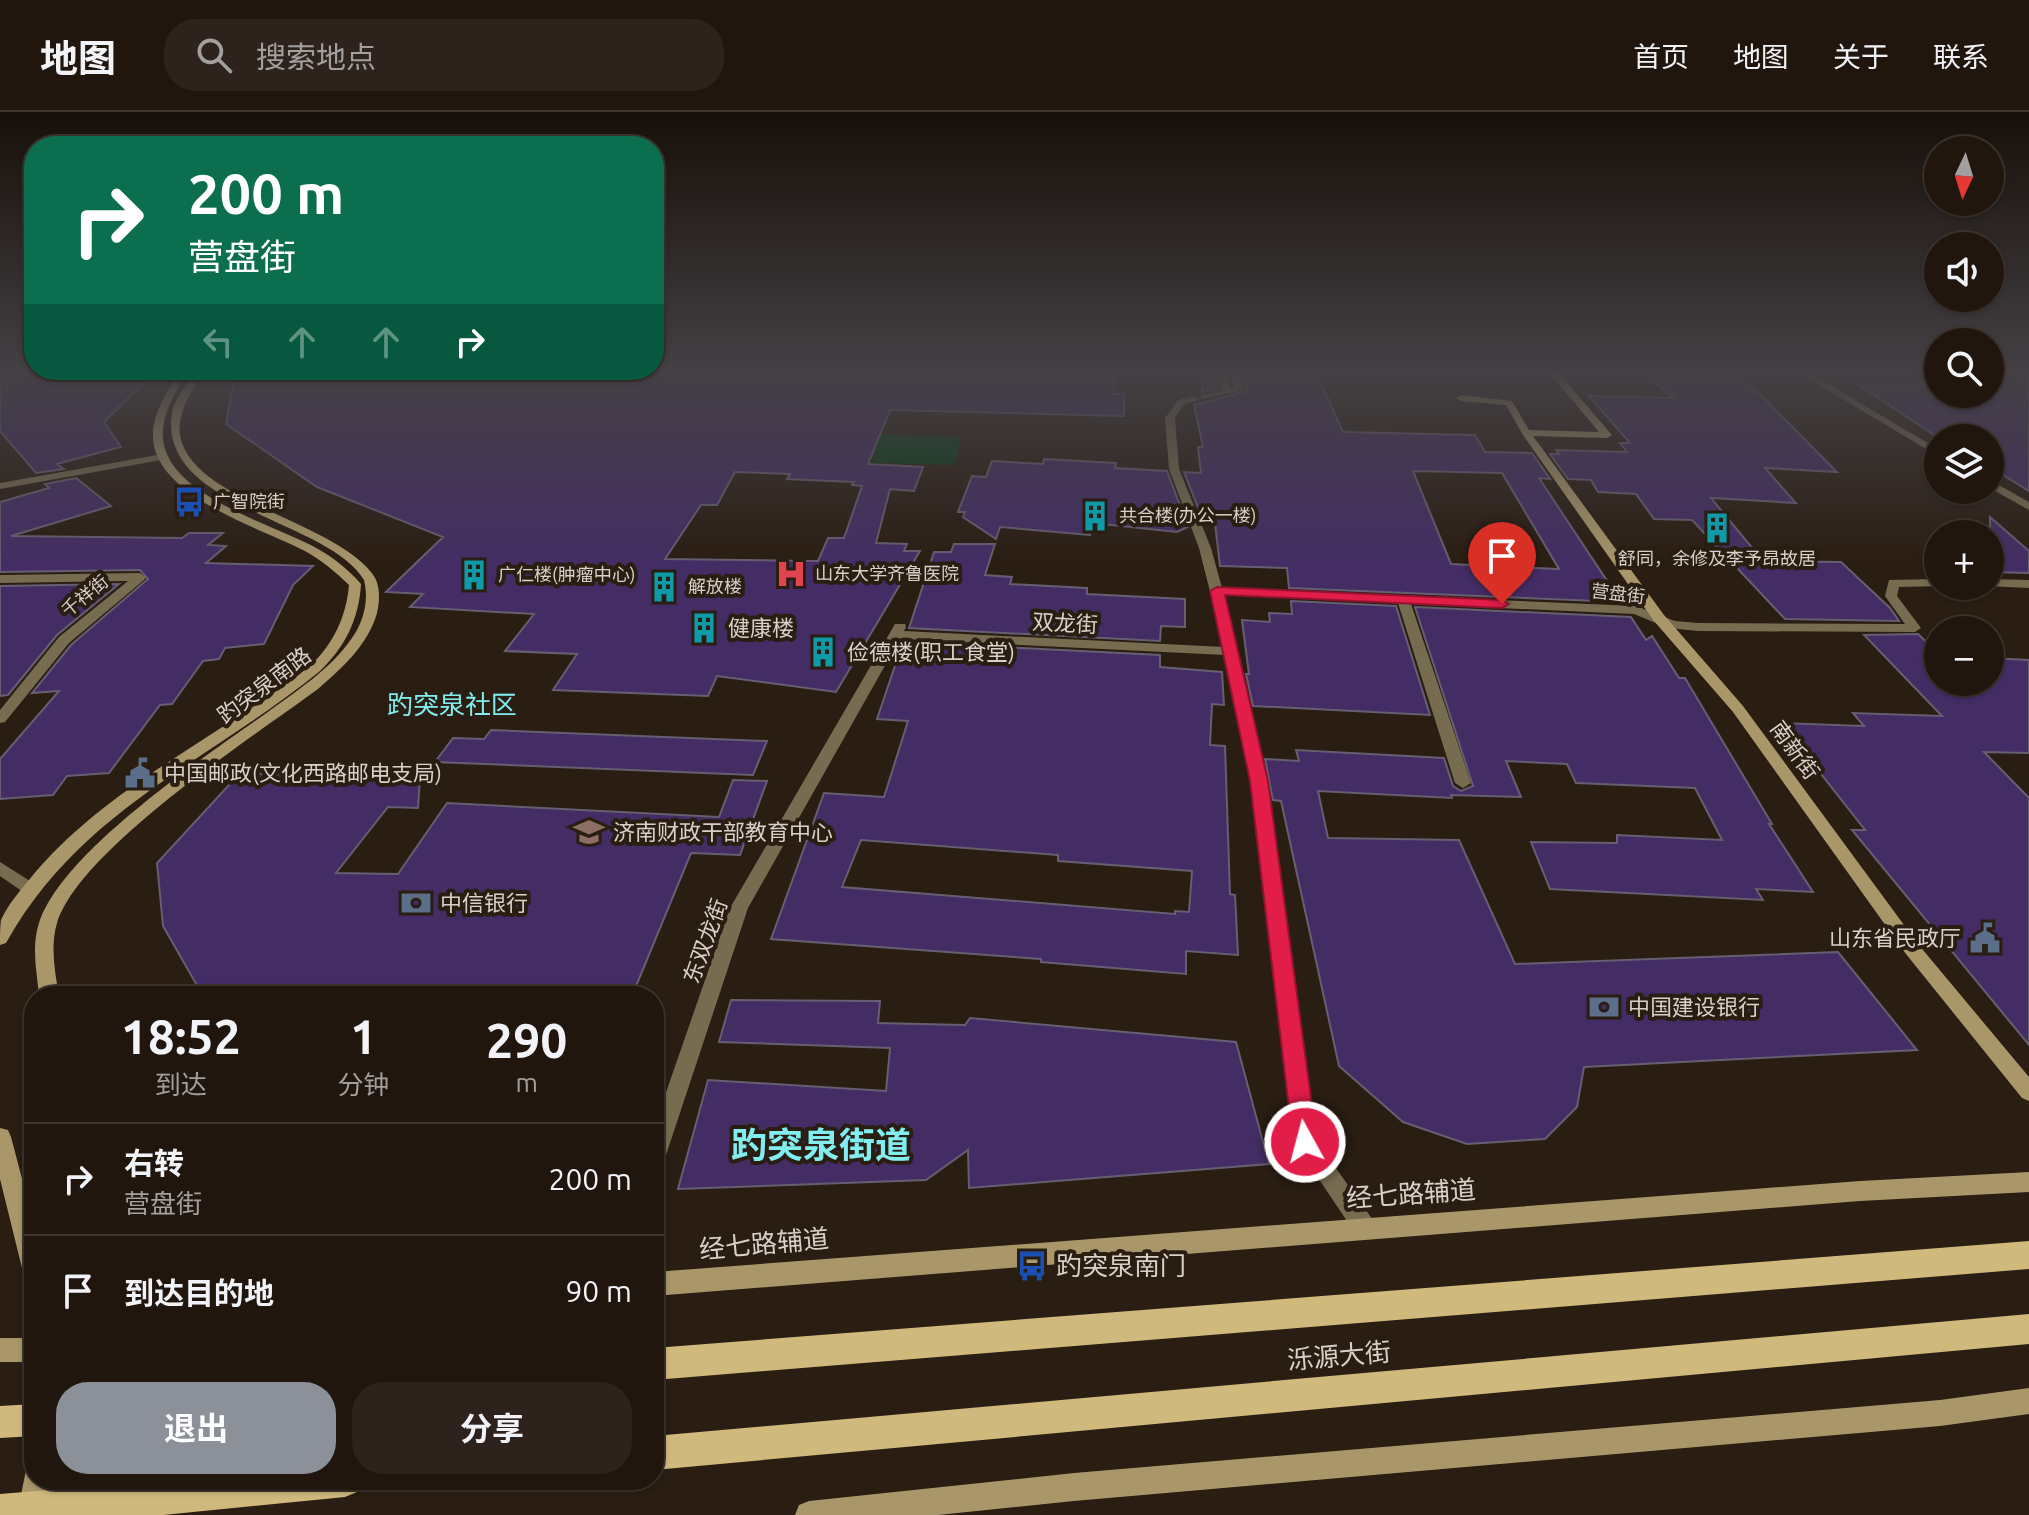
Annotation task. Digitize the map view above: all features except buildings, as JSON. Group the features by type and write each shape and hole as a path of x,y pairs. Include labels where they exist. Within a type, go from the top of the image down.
{"main road":[{"name":"泺源大街","path":"664,1363 2029,1255"},
{"name":"泺源大街","path":"664,1452 2029,1329"},
{"path":"0,1422 24,1421"},
{"path":"25,1504 138,1499 221,1490"}],"street":[{"path":"0,486 163,457 157,445 158,435"},
{"name":"趵突泉南路","path":"48,986 45,936 57,903 81,871 138,815 331,672 358,639 371,611 372,588 367,574 338,550 211,485 176,448 175,435"},
{"path":"1171,435 1174,469 1205,548 1217,591 1259,781 1305,1142 1365,1228"},
{"name":"南新街","path":"1528,435 1659,618 1738,709 1912,949 2029,1092"},
{"name":"趵突泉南路","path":"0,938 32,890 80,839 125,800 289,687 330,654 354,613 355,584 335,564 188,490 163,457"},
{"path":"2004,492 2029,507"},
{"name":"千祥街","path":"0,579 140,577 64,640 0,719"},
{"name":"营盘街","path":"1217,591 1636,610 1673,625 1698,627 1915,628 1891,596 1893,583 1924,583"},
{"path":"2004,583 2029,584"},
{"path":"1403,599 1463,783"},
{"name":"双龙街","path":"898,631 1231,651"},
{"name":"东双龙街","path":"664,1129 739,908 898,631"},
{"path":"0,868 32,890"},
{"path":"0,1137 24,1229"},
{"name":"经七路辅道","path":"664,1283 1860,1191 2029,1182"},
{"path":"0,1350 24,1350"},
{"path":"809,1515 1074,1487 1940,1413 2029,1401"}],"green space":[{"path":"855,435 962,437 954,465 844,462"}],"place":[{"name":"广智院街","path":"189,502"},
{"name":"共合楼(办公一楼)","path":"1095,516"},
{"name":"舒同，余修及李予昂故居","path":"1717,528"},
{"name":"山东大学齐鲁医院","path":"791,574"},
{"name":"广仁楼(肿瘤中心)","path":"474,575"},
{"name":"解放楼","path":"664,587"},
{"name":"健康楼","path":"704,628"},
{"name":"俭德楼(职工食堂)","path":"823,652"},
{"name":"中国邮政(文化西路邮电支局)","path":"140,773"},
{"name":"济南财政干部教育中心","path":"589,832"},
{"name":"中信银行","path":"416,903"},
{"name":"山东省民政厅","path":"1985,938"},
{"name":"中国建设银行","path":"1604,1007"},
{"name":"趵突泉南门","path":"1032,1266"}],"district":[{"name":"趵突泉社区","path":"452,705"},
{"name":"趵突泉街道","path":"821,1145"}],"route":[{"path":"1305,1142 1259,781 1217,591 1502,604"}]}
